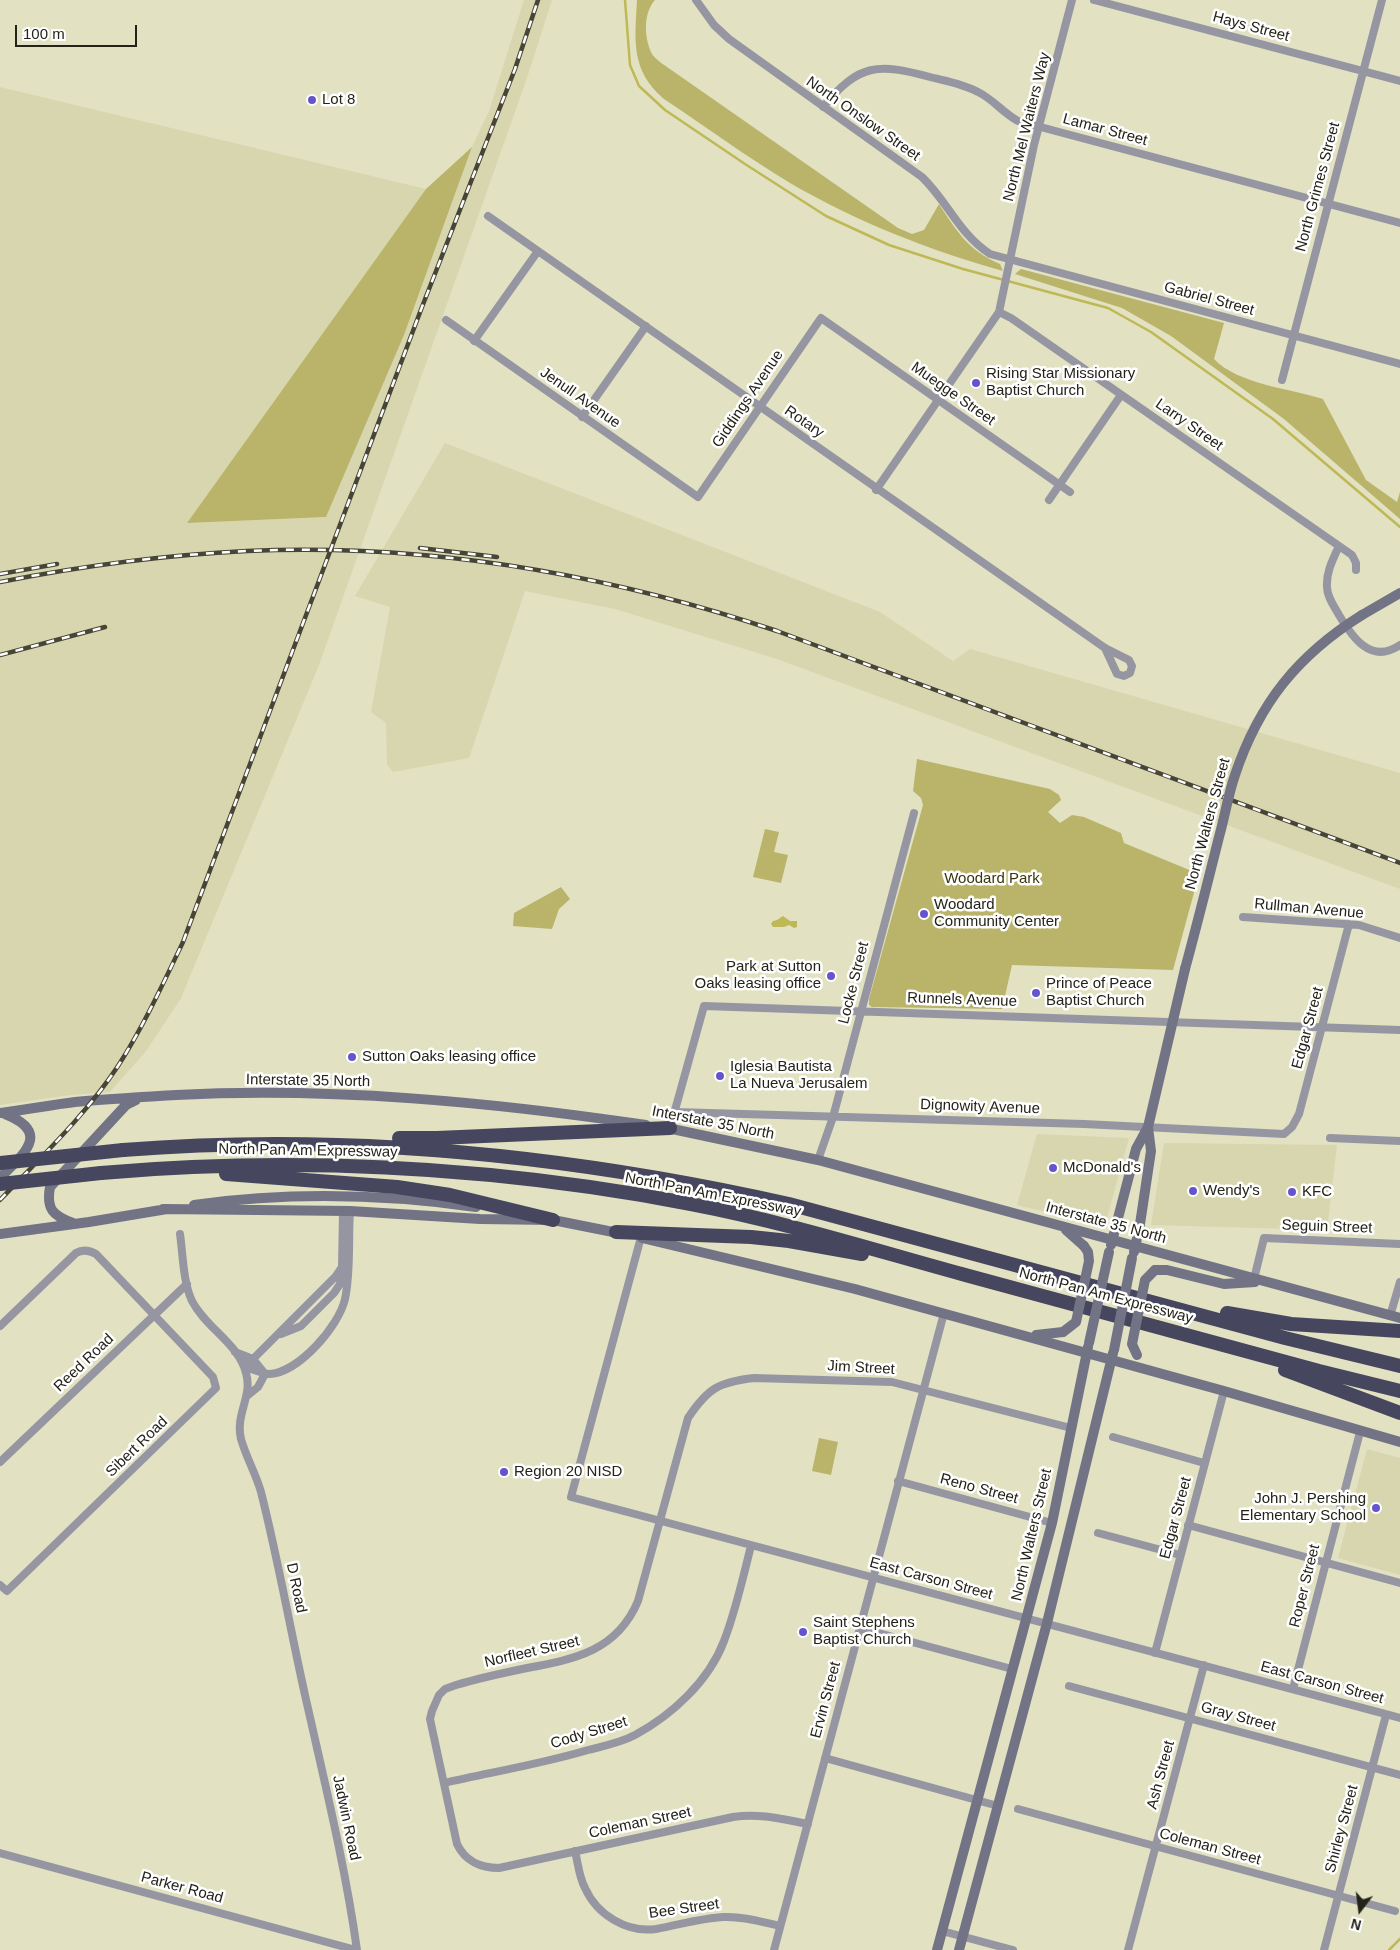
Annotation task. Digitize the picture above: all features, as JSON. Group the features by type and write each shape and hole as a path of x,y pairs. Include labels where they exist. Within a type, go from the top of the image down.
{"highway":[{"path":"184,1146 226,1138 255,1136 438,1138 670,1128"},
{"name":"North Pan Am Expressway","path":"0,1162 184,1146 276,1144 397,1147 513,1156 632,1173 722,1189 789,1204 1285,1338 1400,1366"},
{"name":"North Pan Am Expressway","path":"0,1184 101,1173 242,1165 346,1166 398,1168 518,1178 657,1198 783,1224 1319,1371 1400,1391"},
{"path":"128,1171 240,1175 397,1187 450,1195 553,1220"},
{"path":"616,1232 745,1237 789,1241 970,1276"},
{"path":"1150,1301 1291,1324 1400,1331"},
{"path":"1142,1322 1295,1374 1400,1413"}],"main road":[{"name":"North Walters Street","path":"937,1950 1052,1523 1109,1252 1136,1149 1148,1127 1185,970 1233,782 1254,728 1266,705 1277,689 1306,656 1338,630 1400,593"},
{"name":"Interstate 35 North","path":"2,1113 75,1102 142,1097 321,1094 439,1100 529,1108 670,1128 818,1160 1395,1317"},
{"path":"75,1224 57,1217 49,1206 50,1187 126,1105 142,1097"},
{"path":"0,1178 28,1149 31,1140 29,1131 23,1124 2,1113"},
{"name":"North Walters Street","path":"959,1950 1047,1623 1113,1355 1135,1246 1151,1151 1148,1127"},
{"path":"0,1234 227,1200 290,1197 366,1197 447,1203 553,1220 641,1237 839,1284 1027,1336 1113,1355 1179,1378 1360,1432 1400,1442"},
{"path":"163,1209 346,1211 480,1219 553,1220"},
{"path":"1027,1336 1063,1332 1076,1322 1089,1261 1088,1252 1063,1227"},
{"path":"1179,1378 1137,1355 1132,1344 1145,1280 1155,1270 1167,1270 1224,1284 1259,1280"}],"street":[{"name":"North Onslow Street","path":"696,0 714,25 729,39 922,177 938,194 958,226 976,244 990,254 1010,260"},
{"name":"North Mel Waiters Way","path":"999,312 1039,126 1072,0"},
{"name":"Hays Street","path":"1094,0 1400,81"},
{"name":"North Grimes Street","path":"1282,380 1382,0"},
{"name":"Lamar Street","path":"823,107 842,86 856,75 873,69 892,68 970,88 1012,117 1039,126 1400,223"},
{"name":"Rotary","path":"488,216 876,490 1106,648"},
{"path":"474,341 538,251"},
{"name":"Gabriel Street","path":"1010,260 1400,364"},
{"path":"876,490 999,312"},
{"name":"Larry Street","path":"999,312 1352,555 1356,563 1356,570"},
{"name":"Muegge Street","path":"821,318 1070,492"},
{"name":"Giddings Avenue","path":"698,497 821,318"},
{"name":"Jenull Avenue","path":"446,320 698,497"},
{"path":"582,417 646,326"},
{"path":"1049,500 1121,395"},
{"path":"1339,546 1328,571 1327,590 1349,633 1360,644 1373,650 1389,650 1400,645"},
{"name":"Locke Street","path":"818,1160 833,1117 914,813"},
{"name":"Rullman Avenue","path":"1243,917 1349,924 1367,927 1400,938"},
{"name":"Edgar Street","path":"1284,1134 1292,1127 1299,1114 1349,924"},
{"name":"Runnels Avenue","path":"675,1112 704,1006 1400,1030"},
{"path":"670,1128 675,1112"},
{"name":"Dignowity Avenue","path":"675,1112 1148,1127 1284,1134"},
{"path":"1330,1138 1400,1140"},
{"path":"245,1367 278,1335 301,1326 334,1294 340,1284 346,1211"},
{"path":"245,1367 265,1374 272,1374 300,1362 313,1350 335,1322 345,1302 348,1283 346,1211"},
{"path":"180,1234 187,1284 192,1301 205,1319 236,1352 245,1367 247,1376 246,1396"},
{"name":"East Carson Street","path":"641,1237 571,1497 1400,1718"},
{"name":"Seguin Street","path":"1259,1280 1264,1238 1400,1244"},
{"path":"0,1326 81,1251 89,1250 96,1254 154,1315"},
{"path":"1395,1317 1400,1282"},
{"name":"Reed Road","path":"0,1462 187,1284"},
{"name":"Ervin Street","path":"774,1950 944,1313"},
{"name":"Sibert Road","path":"0,1585 7,1592 216,1388 213,1377 154,1315"},
{"path":"236,1352 253,1359 265,1374"},
{"path":"246,1396 258,1387 265,1374"},
{"name":"Jim Street","path":"688,1418 699,1401 709,1392 722,1384 735,1380 754,1378 873,1380 923,1389 1071,1428"},
{"name":"Edgar Street","path":"1155,1652 1224,1391"},
{"name":"D Road","path":"246,1396 239,1420 240,1431 260,1491 304,1692"},
{"name":"Norfleet Street","path":"479,1865 466,1857 457,1844 430,1719 439,1695 445,1690 471,1680 564,1661 593,1651 614,1637 629,1621 638,1601 688,1418"},
{"name":"Roper Street","path":"1293,1689 1360,1432"},
{"path":"1113,1437 1204,1463"},
{"name":"Reno Street","path":"898,1481 1052,1523"},
{"path":"1188,1525 1400,1583"},
{"path":"1098,1533 1180,1555"},
{"name":"Cody Street","path":"444,1783 569,1756 622,1740 634,1735 663,1716 697,1685 718,1653 724,1641 751,1546"},
{"path":"860,1628 1012,1669"},
{"name":"Ash Street","path":"1128,1950 1204,1665"},
{"name":"Gray Street","path":"1069,1686 1400,1775"},
{"name":"Jadwin Road","path":"304,1692 339,1849 357,1950"},
{"name":"Shirley Street","path":"1324,1950 1386,1715"},
{"path":"825,1758 998,1806"},
{"name":"Coleman Street","path":"1018,1809 1156,1848 1395,1911"},
{"name":"Coleman Street","path":"479,1865 499,1868 748,1815 808,1824"},
{"name":"Bee Street","path":"575,1851 584,1887 588,1894 603,1912 625,1926 640,1929 656,1929 727,1916 748,1918 780,1926"},
{"name":"Parker Road","path":"0,1853 357,1950"},
{"path":"942,1931 1013,1950"}],"shaded area":[{"path":"524,0 552,0 526,81 319,665 181,998 147,1050 110,1092 71,1095 0,1105 0,87 426,189 187,523 326,517 404,335 472,147 489,111"},
{"path":"445,443 880,612 953,661 970,649 1400,773 1400,889 777,659 615,609 525,591 469,758 393,772 387,765 386,723 371,712 390,607 355,596"},
{"path":"783,916 790,921 797,921 797,927 794,928 789,925 773,927 771,924 773,921"},
{"path":"1037,1134 1129,1138 1107,1218 1091,1223 1017,1205"},
{"path":"1164,1143 1337,1145 1327,1230 1151,1225"},
{"name":"John J. Pershing Elementary School","path":"1367,1449 1400,1458 1400,1575 1338,1558"}],"green space":[{"path":"637,0 655,0 648,12 646,33 652,54 661,63 898,228 912,234 924,230 939,204 965,240 980,253 1000,264 1003,271 948,254 894,234 815,197 774,173 664,99 645,77 637,54"},
{"path":"472,147 404,335 326,517 187,523 426,189"},
{"path":"1021,269 1224,323 1214,359 1236,374 1250,380 1323,399 1366,480 1397,502 1400,492 1400,519 1284,419 1171,336 1122,308 1015,274"},
{"name":"Woodard Park","path":"917,759 1050,789 1059,795 1061,800 1048,812 1060,823 1072,815 1084,817 1121,833 1124,843 1199,874 1173,970 1012,965 1002,1009 872,1007 869,1005 869,999 923,805 921,798 913,791"},
{"path":"765,829 779,832 774,852 788,855 781,883 753,877"},
{"path":"561,887 570,899 559,909 552,929 513,926 514,913"},
{"path":"819,1438 838,1442 831,1475 812,1471"}],"waterway":[{"path":"625,0 630,65 639,86 665,110 826,216 889,245 963,269 1108,308 1151,332 1273,419 1400,527"},
{"path":"1389,1950 1400,1939"}],"railway":[{"path":"0,1200 62,1136 118,1066 136,1036 183,942 422,307 515,69 538,0"},
{"path":"420,548 497,557"},
{"path":"0,582 92,566 154,558 247,551 314,550 382,552 449,558 516,567 582,579 648,593 777,631 1400,863"},
{"path":"0,574 57,564"},
{"path":"0,655 105,627"}],"place":[{"name":"Lot 8","path":"312,100"},
{"name":"Rising Star Missionary Baptist Church","path":"976,383"},
{"name":"Woodard Community Center","path":"924,914"},
{"name":"Park at Sutton Oaks leasing office","path":"831,976"},
{"name":"Prince of Peace Baptist Church","path":"1036,993"},
{"name":"Sutton Oaks leasing office","path":"352,1057"},
{"name":"Iglesia Bautista La Nueva Jerusalem","path":"720,1076"},
{"name":"McDonald's","path":"1053,1168"},
{"name":"Wendy's","path":"1193,1191"},
{"name":"KFC","path":"1292,1192"},
{"name":"Region 20 NISD","path":"504,1472"},
{"name":"John J. Pershing Elementary School","path":"1376,1508"},
{"name":"Saint Stephens Baptist Church","path":"803,1632"}]}
